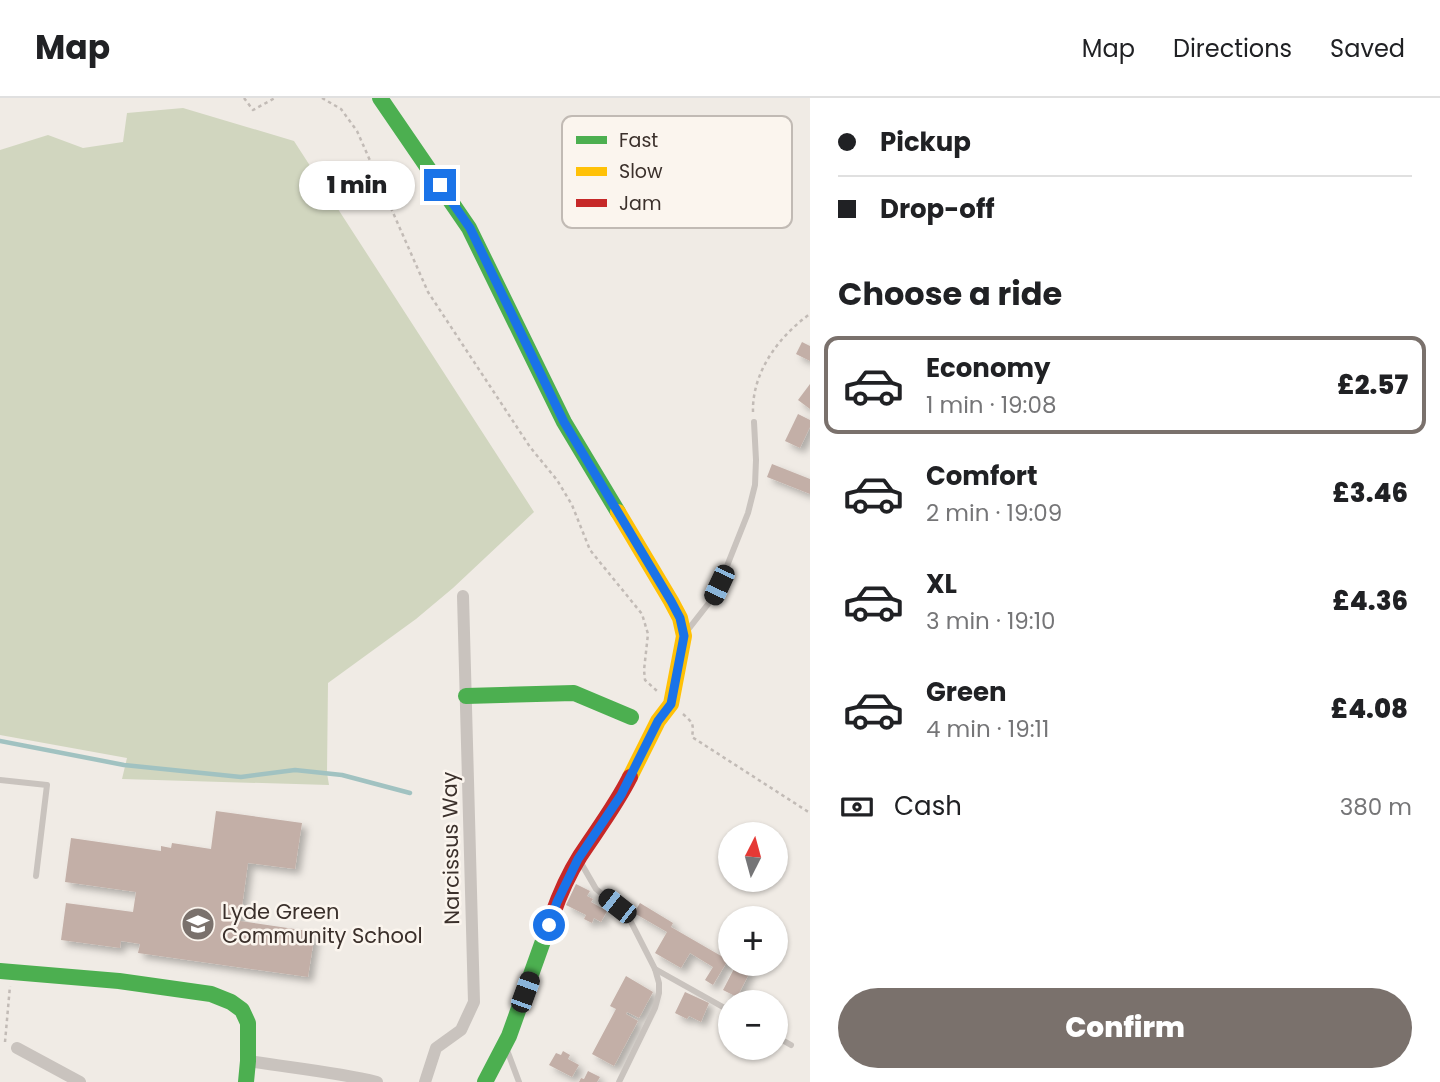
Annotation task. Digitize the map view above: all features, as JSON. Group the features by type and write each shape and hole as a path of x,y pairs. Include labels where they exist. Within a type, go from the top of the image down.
{"street":[{"path":"380,98 470,228 564,422 671,601 680,618 684,636 671,704 658,721 621,795 578,859 557,902 509,1036 485,1082"},
{"name":"Narcissus Way","path":"425,1082 436,1048 461,1030 474,1002 463,596"},
{"path":"466,696 575,693 631,717"},
{"path":"6,972 120,981 211,995 230,1002 242,1010 248,1023 246,1082"},
{"path":"17,1048 79,1082"},
{"path":"248,1061 302,1076 342,1073 377,1082"}],"lane":[{"path":"684,636 712,599 748,513 755,485 754,422"},
{"path":"0,779 47,785 36,876"},
{"path":"578,859 596,889 631,922 655,969 659,983 655,1008 619,1082"},
{"path":"655,969 718,1004"},
{"path":"505,1044 519,1082"}],"path":[{"path":"244,98 253,110 275,98"},
{"path":"322,98 341,110 357,131 428,292 530,447 557,480 572,505 590,550 642,614 648,634 645,680 690,721 693,726 692,737 810,813"},
{"path":"754,422 753,402 765,362 796,324 810,314"},
{"path":"6,972 4,1041 17,1048"}],"green space":[{"path":"183,108 294,141 534,512 416,619 328,683 329,785 122,779 127,758 0,735 0,150 48,135 83,148 123,142 127,113"}],"building":[{"path":"802,342 810,346 810,361 796,354"},
{"path":"810,384 810,409 798,400"},
{"path":"798,414 810,420 810,427 800,448 785,441"},
{"path":"772,464 810,479 810,494 767,477"},
{"path":"216,811 302,823 295,869 248,863 240,921 315,932 308,977 138,953 140,944 121,941 120,948 61,940 66,903 133,912 136,892 65,882 71,838 161,851 161,846 171,848 172,843 211,849"},
{"path":"576,884 590,891 587,896 593,899 591,902 607,911 601,922 594,918 592,923 584,919 586,915 566,905"},
{"path":"640,903 673,923 671,927 718,954 718,976 713,985 705,980 713,967 690,953 681,968 655,953 667,932 634,913"},
{"path":"626,976 653,992 639,1018 627,1012 626,1014 638,1021 614,1066 592,1054 616,1009 610,1006"},
{"path":"730,976 748,976 741,990 723,990"},
{"path":"685,992 709,1003 701,1022 675,1013"},
{"path":"563,1051 570,1055 568,1059 579,1065 572,1077 549,1065 556,1053 561,1055"},
{"path":"588,1071 600,1077 597,1082 579,1082 581,1078 584,1079"}],"waterway":[{"path":"0,741 124,765 241,777 295,770 342,775 410,793"}],"traffic: fast":[{"path":"380,98 469,228 564,422 618,512"},
{"path":"466,696 574,693 631,717"},
{"path":"485,1082 509,1036 552,916"},
{"path":"0,971 119,981 211,994 231,1002 242,1010 248,1023 246,1082"}],"traffic: slow":[{"path":"618,512 671,601 680,618 684,636 671,704 658,721 630,777"}],"traffic: jam":[{"path":"552,916 576,863 630,777"}],"place":[{"name":"Lyde Green Community School","path":"198,924"}],"route":[{"path":"440,185 470,228 564,422 671,601 680,618 684,636 671,704 658,721 621,795 578,859 549,925"}]}
